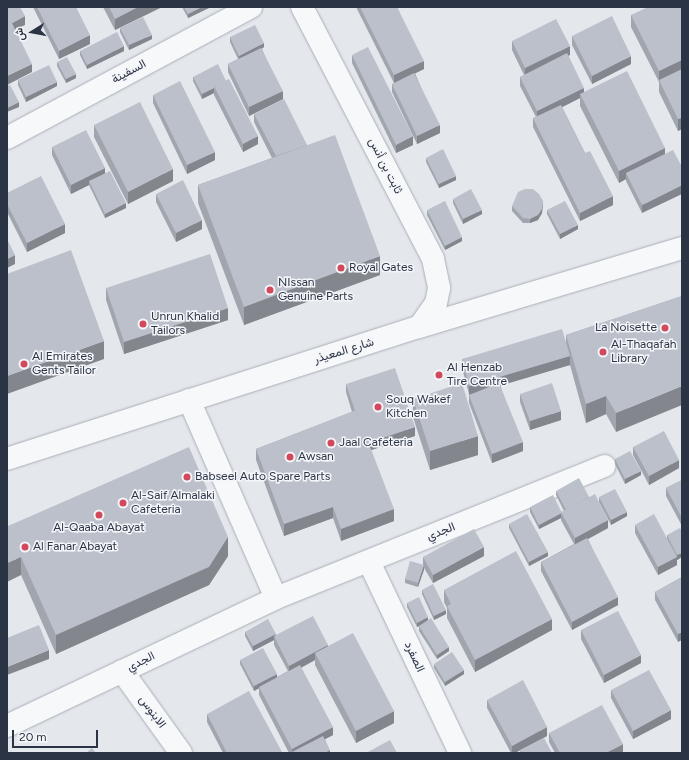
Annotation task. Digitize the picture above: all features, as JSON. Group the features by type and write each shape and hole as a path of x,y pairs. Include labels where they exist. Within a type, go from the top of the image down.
{"street":[{"name":"السفينة","path":"7,138 251,7"},
{"name":"ثابت بن أنس","path":"302,7 433,259 439,288 436,303 420,327"},
{"name":"شارع المعيذر","path":"7,458 420,327 676,253"},
{"path":"189,400 276,598"},
{"name":"الجدي","path":"7,726 276,598 369,562 605,466"},
{"name":"الصفرد","path":"369,562 460,753"},
{"name":"الابنوس","path":"122,671 181,753"}],"building":[{"path":"7,7 20,7 25,16 12,23 32,64 7,76"},
{"path":"37,7 76,7 90,35 59,51"},
{"path":"109,7 138,7 115,19"},
{"path":"184,7 202,7 188,14"},
{"path":"360,7 397,7 424,61 394,75"},
{"path":"648,7 682,7 682,60 659,71 631,15"},
{"path":"612,16 631,56 592,76 572,36"},
{"path":"143,17 152,35 129,45 120,28"},
{"path":"556,19 570,46 525,68 512,41"},
{"path":"255,25 264,43 239,56 230,37"},
{"path":"117,32 124,46 87,65 80,51"},
{"path":"368,47 413,136 396,145 352,55"},
{"path":"261,48 283,91 249,107 228,64"},
{"path":"567,53 584,88 537,111 520,77"},
{"path":"67,57 76,74 66,79 57,62"},
{"path":"218,64 226,81 214,86 214,88 202,94 193,77"},
{"path":"49,65 57,82 26,97 18,80"},
{"path":"682,69 682,118 678,119 659,80"},
{"path":"627,71 665,148 619,171 580,94"},
{"path":"414,73 440,125 417,136 392,84"},
{"path":"229,79 258,136 243,144 214,86"},
{"path":"180,81 215,152 187,165 153,95"},
{"path":"10,85 19,102 7,108 7,86"},
{"path":"284,99 307,145 276,156 254,114"},
{"path":"140,102 173,169 128,192 94,125"},
{"path":"561,105 585,153 590,151 613,196 580,213 533,118"},
{"path":"86,130 105,168 71,185 52,147"},
{"path":"335,135 380,256 244,307 198,185"},
{"path":"443,149 456,176 439,184 426,158"},
{"path":"673,150 682,167 682,185 642,205 626,173"},
{"path":"110,171 126,203 105,214 89,181"},
{"path":"41,176 65,224 27,243 7,204 7,193"},
{"path":"183,180 202,220 176,233 156,194"},
{"path":"471,189 482,210 463,219 453,199"},
{"path":"525,189 533,189 539,194 543,201 542,209 538,215 530,219 523,218 512,206 518,192"},
{"path":"445,201 462,237 445,246 427,210"},
{"path":"565,201 578,225 560,234 547,210"},
{"path":"7,239 15,255 7,259"},
{"path":"71,250 104,341 7,376 7,274"},
{"path":"210,254 228,308 124,342 106,288"},
{"path":"682,296 682,386 616,413 606,396 586,404 566,335"},
{"path":"562,329 570,356 469,386 462,359"},
{"name":"Souq Wakef Kitchen","path":"395,368 415,427 368,443 346,384"},
{"path":"462,383 478,436 430,451 413,399"},
{"path":"499,383 523,442 492,454 469,395"},
{"path":"552,383 561,411 530,421 520,394"},
{"path":"356,410 394,509 341,529 333,507 284,524 256,449"},
{"path":"664,431 679,460 649,476 633,447"},
{"path":"189,447 228,537 209,567 56,635 21,557 7,563 7,524 8,526"},
{"path":"630,451 641,471 625,479 615,459"},
{"path":"579,478 589,497 566,510 556,491"},
{"path":"682,480 682,518 666,488"},
{"path":"615,489 627,512 611,520 599,497"},
{"path":"595,494 608,520 575,538 561,512"},
{"path":"553,495 562,513 539,525 530,507"},
{"path":"527,514 548,552 529,562 509,524"},
{"path":"654,514 677,557 658,567 635,525"},
{"path":"680,528 682,532 682,553 677,555 667,535"},
{"path":"474,529 484,547 433,575 423,557"},
{"path":"587,538 618,597 572,622 541,562"},
{"path":"516,551 552,619 475,660 447,606 451,604 444,590"},
{"path":"410,561 424,565 418,583 405,579"},
{"path":"682,577 682,632 678,634 655,592"},
{"path":"433,584 446,610 434,616 422,590"},
{"path":"419,597 428,617 417,623 407,603"},
{"path":"618,611 641,655 604,675 581,630"},
{"path":"313,616 328,645 289,666 274,636"},
{"path":"431,618 449,647 437,655 419,626"},
{"path":"268,619 276,634 253,646 245,632"},
{"path":"39,625 49,650 7,667 7,638"},
{"path":"353,633 394,711 356,731 315,653"},
{"path":"263,648 277,674 254,686 240,660"},
{"path":"452,652 464,670 445,682 434,664"},
{"path":"300,665 333,727 292,749 259,687"},
{"path":"649,670 671,710 633,731 611,690"},
{"path":"523,680 547,727 512,746 487,700"},
{"path":"249,691 282,752 281,753 227,753 207,714"},
{"path":"602,705 623,744 606,753 560,753 549,733"},
{"path":"323,736 330,750 325,753 290,753"},
{"path":"544,738 552,753 521,753 520,750"},
{"path":"390,740 397,753 366,753"},
{"path":"92,748 96,753 86,753"}],"place":[{"name":"Royal Gates","path":"341,268"},
{"name":"NIssan Genuine Parts","path":"270,290"},
{"name":"Unrun Khalid Tailors","path":"143,324"},
{"name":"La Noisette","path":"665,328"},
{"name":"Al-Thaqafah Library","path":"603,352"},
{"name":"Al Emirates Gents Tailor","path":"24,364"},
{"name":"Al Henzab Tire Centre","path":"439,375"},
{"name":"Souq Wakef Kitchen","path":"378,407"},
{"name":"Jaal Cafeteria","path":"331,443"},
{"name":"Awsan","path":"290,457"},
{"name":"Babseel Auto Spare Parts","path":"187,477"},
{"name":"Al-Saif Almalaki Cafeteria","path":"123,503"},
{"name":"Al-Qaaba Abayat","path":"99,515"},
{"name":"Al Fanar Abayat","path":"25,547"}]}
